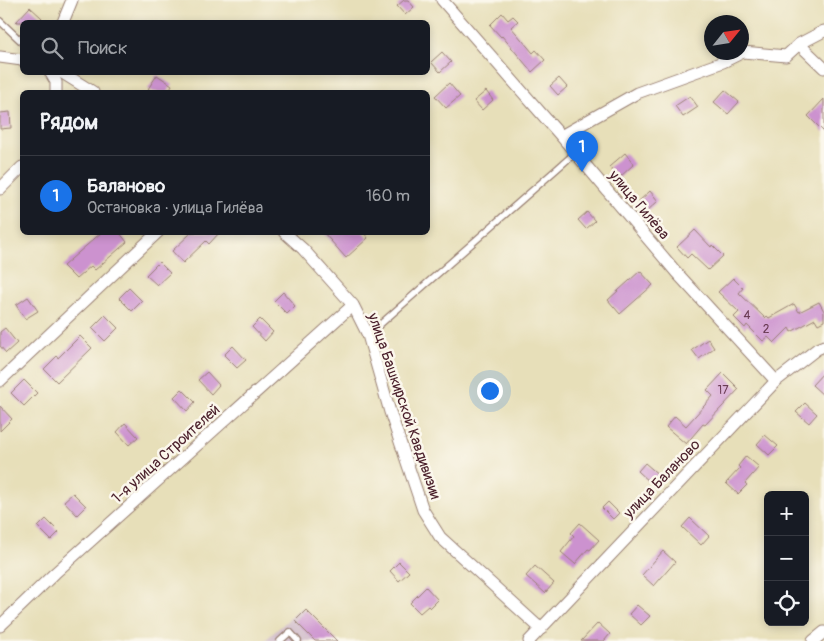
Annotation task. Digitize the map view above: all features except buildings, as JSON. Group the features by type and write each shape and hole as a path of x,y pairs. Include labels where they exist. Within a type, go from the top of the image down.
{"street":[{"path":"64,20 72,0"},
{"name":"улица Гилёва","path":"442,0 561,136 676,272 776,381"},
{"path":"561,136 637,93 723,62 743,52 786,56 799,44 824,31"},
{"path":"799,44 824,68"},
{"path":"0,58 20,60"},
{"path":"52,75 56,82 56,90"},
{"path":"66,75 90,90"},
{"path":"0,189 20,169"},
{"path":"0,381 155,235"},
{"name":"улица Башкирской Кавдивизии","path":"287,235 303,249 353,305 368,335 390,412 423,510 440,536 541,629"},
{"name":"1-я улица Строителей","path":"0,626 63,566 353,305"},
{"name":"улица Баланово","path":"529,641 776,381 817,349 824,346"},
{"path":"813,641 824,632"}],"lane":[{"path":"0,21 20,40"},
{"path":"368,335 575,153"},
{"path":"280,641 290,632 298,641"}],"shaded area":[{"path":"302,608 337,641 264,641"}],"place":[{"name":"Баланово","path":"582,172"}]}
